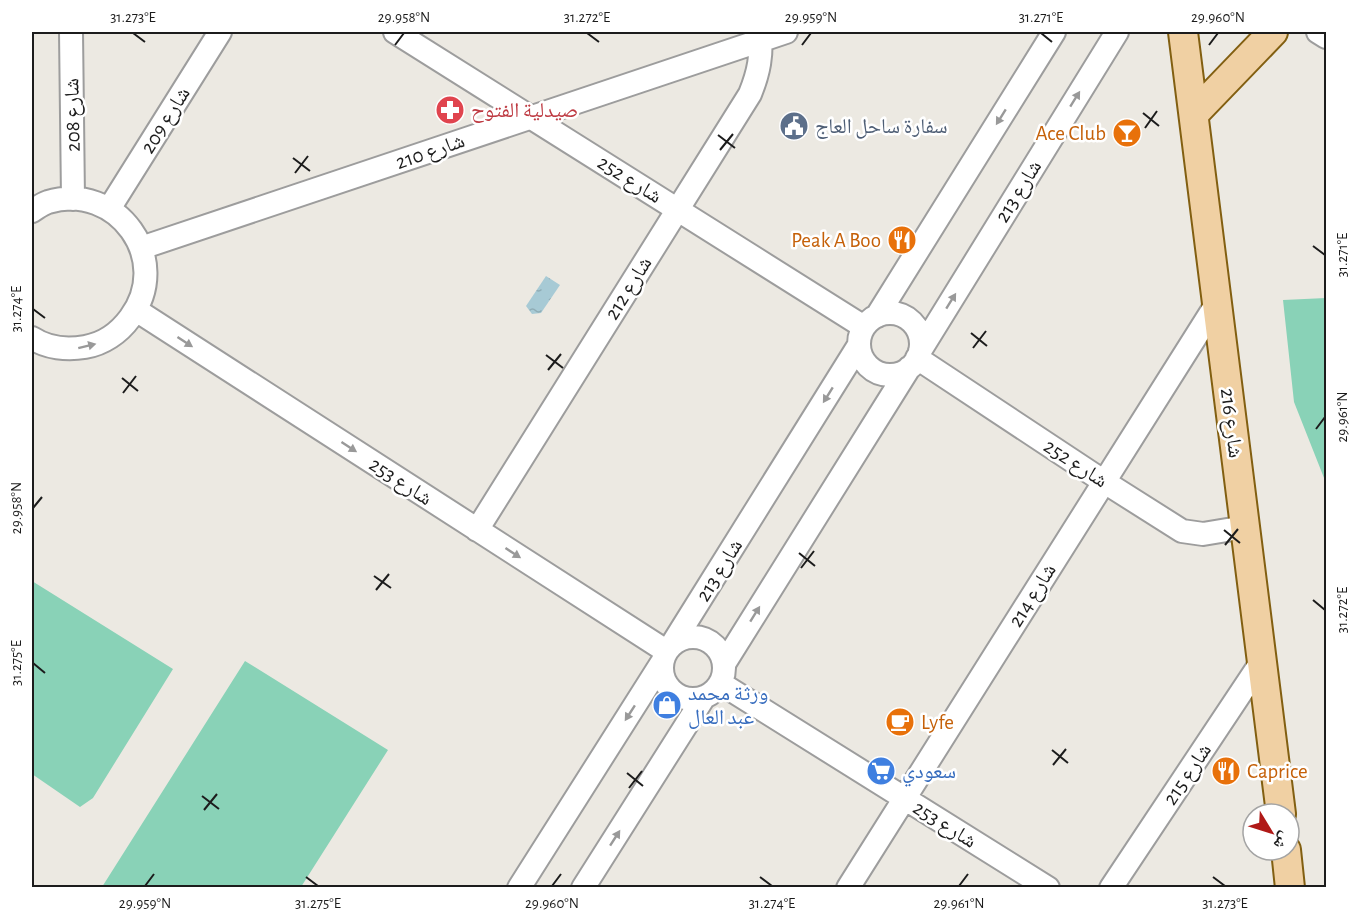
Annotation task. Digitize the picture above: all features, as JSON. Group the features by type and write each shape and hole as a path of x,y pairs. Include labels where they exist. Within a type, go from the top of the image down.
{"main road":[{"name":"شارع 216","path":"1183,32 1280,802"},
{"path":"1194,114 1273,32"},
{"path":"1287,862 1290,888"}],"street":[{"name":"شارع 208","path":"71,32 73,199"},
{"name":"شارع 209","path":"109,209 220,32"},
{"name":"شارع 252","path":"395,32 867,329"},
{"name":"شارع 210","path":"141,248 531,117 760,36 786,32"},
{"name":"شارع 213","path":"519,888 1054,32"},
{"name":"شارع 213","path":"583,888 716,681 1117,32"},
{"path":"1318,32 1326,37"},
{"name":"شارع 212","path":"477,530 750,94 758,76 761,58 760,36"},
{"path":"32,211 47,202 73,199 92,201 109,209 128,225 141,248 146,280 136,310 124,326 109,338 92,346 73,349 33,342"},
{"name":"شارع 214","path":"848,888 1217,303"},
{"name":"شارع 253","path":"136,310 667,653"},
{"path":"886,313 896,314 913,323 918,332 915,359 900,373 891,375 873,370 866,363 867,329 886,313"},
{"name":"شارع 252","path":"915,359 1182,531 1203,534 1245,527"},
{"path":"688,637 705,639 718,649 716,681 688,699 673,693 664,680 667,653 688,637"},
{"name":"شارع 215","path":"1111,888 1262,661"},
{"name":"شارع 253","path":"716,681 1048,888"}],"green space":[{"path":"1326,298 1326,483 1294,402 1283,300"},
{"path":"32,581 173,669 93,798 80,807 32,774"},
{"path":"245,661 388,750 301,887 102,887"}],"water":[{"path":"546,276 560,285 541,313 532,314 526,306"}],"place":[{"name":"صيدلية الفتوح","path":"450,110"},
{"name":"سفارة ساحل العاج","path":"794,126"},
{"name":"Ace Club","path":"1127,133"},
{"name":"Peak A Boo","path":"902,240"},
{"name":"ورثة محمد عبد العال","path":"667,705"},
{"name":"Lyfe","path":"900,722"},
{"name":"سعودي","path":"881,771"},
{"name":"Caprice","path":"1226,771"}]}
